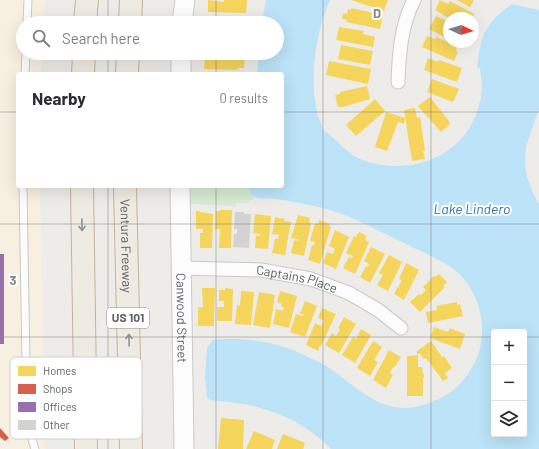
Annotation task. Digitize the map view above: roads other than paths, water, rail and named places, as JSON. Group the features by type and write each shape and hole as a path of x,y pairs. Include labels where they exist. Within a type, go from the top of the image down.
{"highway":[{"path":"86,16 87,0"},
{"path":"130,16 131,0"},
{"path":"83,72 84,60"},
{"path":"127,72 128,60"},
{"path":"82,188 85,357"},
{"name":"Ventura Freeway","path":"125,188 129,357"},
{"path":"86,439 86,449"},
{"name":"Ventura Freeway","path":"131,439 131,449"}],"street":[{"path":"183,16 185,0"},
{"path":"398,82 402,35 409,9 414,0"},
{"path":"181,60 181,72"},
{"name":"Canwood Street","path":"180,188 180,268 184,449"},
{"name":"Captains Place","path":"180,268 261,270 311,279 349,293 378,310 402,328"}],"lane":[{"path":"27,16 28,0"},
{"path":"25,72 26,60"},
{"path":"23,188 26,357"},
{"path":"32,439 35,449"}],"water":[{"name":"Lake Lindero","path":"266,0 330,0 321,25 314,67 314,94 316,107 324,131 333,137 350,153 360,159 379,165 398,166 417,164 434,158 450,149 464,136 474,120 481,97 482,84 480,68 477,68 480,47 482,39 490,24 512,4 539,10 539,109 526,146 525,165 527,177 539,204 539,449 331,449 307,429 278,414 248,405 211,400 207,397 205,376 207,348 213,340 248,340 282,346 323,364 374,400 401,408 417,407 434,401 452,391 461,383 473,366 481,344 482,321 476,299 464,279 452,268 430,255 342,214 319,207 298,203 258,198 254,197 250,193 249,188 284,188 284,72 257,72 258,60 284,60 284,16 263,16"}]}
